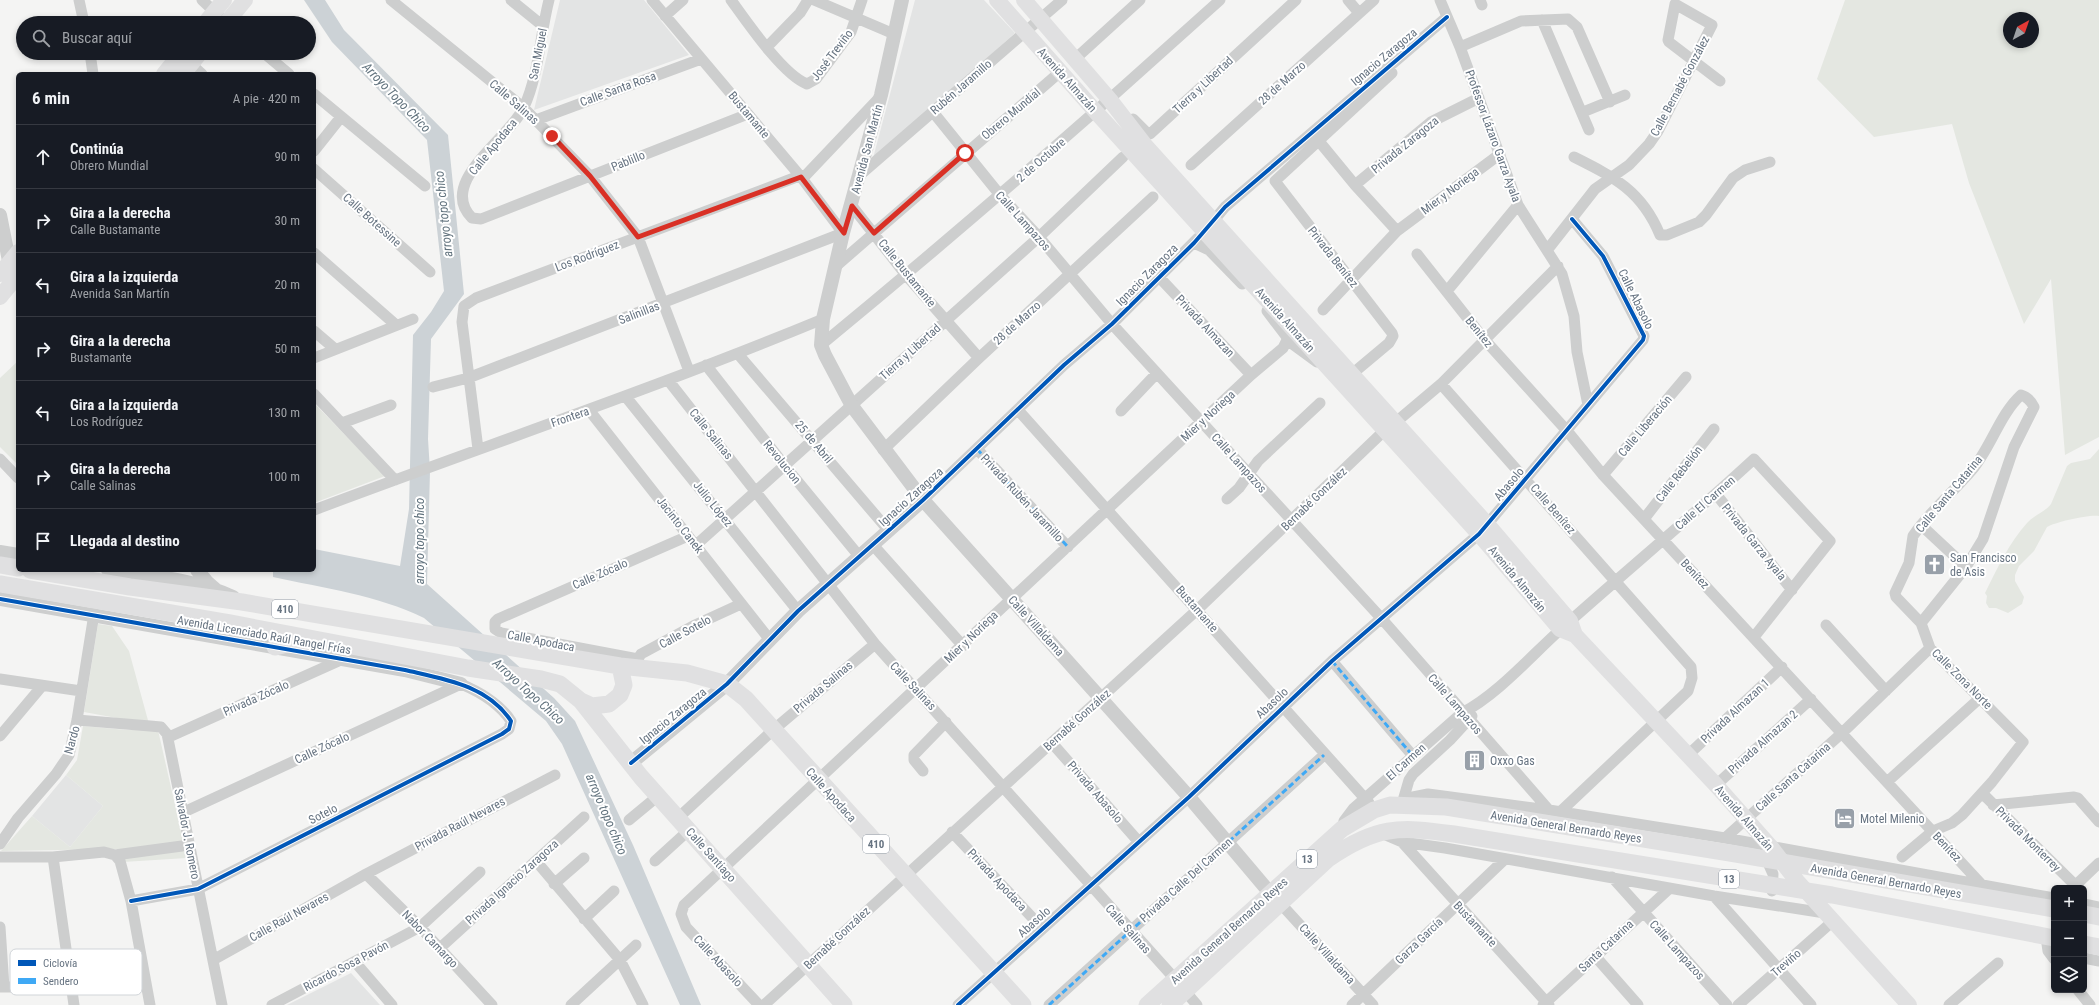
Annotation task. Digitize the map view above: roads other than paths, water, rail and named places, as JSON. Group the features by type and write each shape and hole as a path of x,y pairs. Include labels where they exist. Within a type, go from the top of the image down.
{"main road":[{"path":"232,16 245,0"},
{"name":"Avenida Almazán","path":"997,0 1096,112 1331,370 1390,426 1483,529 1568,628 1716,785 1770,846 1797,881 1909,1005"},
{"name":"Avenida Almazán","path":"1024,0 1111,99 1144,144 1352,374 1390,426"},
{"path":"169,72 191,64"},
{"path":"0,297 12,269"},
{"path":"0,565 16,568"},
{"name":"410","path":"50,572 132,580 242,602 620,666"},
{"name":"410","path":"0,584 331,642 468,668 542,679 560,684 582,701"},
{"path":"275,647 286,644 314,645 331,642"},
{"name":"Calle Apodaca","path":"620,666 638,663 687,673 727,684 746,699 772,731 1023,1005"},
{"path":"582,701 592,706 603,705 617,699 624,685 620,666"},
{"name":"Calle Santiago","path":"582,701 658,796 723,867 844,1005"},
{"name":"Avenida General Bernardo Reyes","path":"1146,1005 1180,985 1275,898 1342,829 1370,804 1404,804 1468,811 1736,854 2015,904 2051,909"},
{"name":"Avenida General Bernardo Reyes","path":"1275,898 1349,844 1379,832 1401,829 1454,834 1832,895 2003,929 2051,947"},
{"path":"2087,915 2099,917"},
{"path":"2087,945 2099,947"},
{"name":"Avenida General Bernardo Reyes","path":"1170,1005 1180,985"}],"street":[{"path":"79,0 82,16"},
{"path":"202,0 214,12"},
{"name":"Calle Salinas","path":"391,0 524,108 590,176 638,237 689,371"},
{"path":"511,0 543,26"},
{"name":"San Miguel","path":"524,108 533,83 549,0"},
{"name":"Bustamante","path":"652,0 801,177 844,233"},
{"path":"666,16 683,0"},
{"path":"730,0 768,47 800,13 808,0"},
{"path":"814,0 894,34"},
{"name":"José Treviño","path":"768,47 788,70 807,84 816,79 851,32 862,0"},
{"name":"Avenida San Martín","path":"821,345 823,319 835,267 882,95 902,0"},
{"name":"Rubén Jaramillo","path":"860,174 1062,0"},
{"path":"1076,59 1140,0"},
{"name":"2 de Octubre","path":"821,345 906,275 1096,112 1220,0"},
{"name":"Tierra y Libertad","path":"1111,99 1147,133 1150,134 1296,0"},
{"path":"1348,0 1359,13"},
{"name":"28 de Marzo","path":"1191,165 1374,0"},
{"name":"Professor Lázaro Garza Ayala","path":"1440,0 1460,47 1518,205 1558,266 1570,299 1574,316 1577,352 1588,405"},
{"name":"Calle Bernabé González","path":"1548,249 1595,189 1629,165 1649,144 1695,62 1712,25 1675,4 1668,40 1695,62"},
{"name":"Ignacio Zaragoza","path":"631,763 727,684 798,612 859,556 924,500 1064,365 1112,324 1196,240 1225,208 1447,17"},
{"path":"1460,47 1515,23 1568,19 1575,25 1610,102"},
{"path":"1542,20 1583,112 1589,130"},
{"path":"1397,231 1355,185 1318,140 1398,68 1401,63 1401,56"},
{"name":"Calle Santa Rosa","path":"536,120 701,59"},
{"path":"91,60 93,72"},
{"path":"272,60 287,72"},
{"path":"1695,62 1720,81"},
{"name":"Obrero Mundial","path":"835,267 1060,72"},
{"name":"Los Rodríguez","path":"468,378 462,322 464,306 476,298 809,173 882,95"},
{"path":"1583,112 1625,95"},
{"path":"316,96 425,186"},
{"name":"Privada Zaragoza","path":"1355,185 1431,122 1479,98"},
{"name":"Calle Apodaca","path":"486,216 476,220 467,213 463,196 464,187 477,164 524,108"},
{"name":"Calle Lampazos","path":"933,112 1000,195 1112,324 1382,619 1465,717 1554,811"},
{"name":"Pablillo","path":"486,216 748,114"},
{"path":"316,148 341,117"},
{"name":"Privada Benítez","path":"1318,140 1276,179 1275,182 1390,329 1393,336 1389,342 1352,374"},
{"name":"Mier y Noriega","path":"1323,310 1352,281 1397,231 1500,154"},
{"name":"Tierra y Libertad","path":"696,545 1038,237 1123,157"},
{"path":"1574,157 1613,177 1646,207 1663,235 1699,222 1706,215 1733,178 1745,170 1770,162"},
{"name":"Calle Botessine","path":"316,171 430,272"},
{"name":"28 de Marzo","path":"883,450 979,358 1153,197"},
{"path":"1447,291 1518,205"},
{"name":"Calle Bustamante","path":"852,206 906,275 979,358"},
{"path":"0,215 12,269"},
{"name":"Calle Abasolo","path":"1572,219 1603,256 1644,338 1588,405"},
{"name":"Salinillas","path":"433,387 468,378 844,233"},
{"path":"1196,240 1209,250 1270,315 1286,336 1285,344 1331,370"},
{"name":"Benítez","path":"1417,254 1484,338 1568,432 1603,475 1982,885"},
{"path":"316,255 396,326"},
{"path":"1390,426 1441,384 1484,338 1558,266"},
{"name":"Privada Almazan","path":"1159,276 1251,375"},
{"path":"316,357 413,319"},
{"name":"Frontera","path":"316,509 478,449 626,397 689,371 738,354 823,319"},
{"path":"316,333 335,349"},
{"name":"Mier y Noriega","path":"681,914 684,904 723,867 963,646 1011,598 1068,548 1285,344"},
{"name":"Calle Villaldama","path":"821,345 835,376 852,406 883,450 924,500 1189,797 1275,898 1373,1005"},
{"name":"25 de Abril","path":"738,354 889,531"},
{"name":"Revolucion","path":"706,365 785,466 859,556"},
{"path":"1121,411 1157,372"},
{"name":"Calle Liberación","path":"1603,475 1686,377"},
{"path":"468,378 478,449"},
{"name":"Calle Salinas","path":"668,380 756,490 874,644 946,722 1089,886 1197,1005"},
{"name":"Calle Benítez","path":"1441,384 1526,478 1615,582"},
{"name":"Calle Santa Catarina","path":"1894,593 1909,563 1913,536 1921,524 1972,470 1993,439 2003,419 2022,395 2030,400 2034,407 2014,447 1983,539 1966,567"},
{"path":"316,396 395,480"},
{"name":"Julio López","path":"626,397 798,612"},
{"path":"1227,499 1239,488 1258,461 1320,402"},
{"path":"342,423 391,405"},
{"name":"Abasolo","path":"958,1005 1138,841 1189,797 1332,661 1382,619 1483,529 1526,478 1568,432 1588,405"},
{"name":"Jacinto Canek","path":"589,410 770,640"},
{"name":"Bustamante","path":"1018,410 1197,610 1324,756 1370,804"},
{"name":"Bernabé González","path":"764,1005 952,832 1101,699 1197,610 1390,426"},
{"name":"Calle Rebelión","path":"1644,519 1714,429"},
{"name":"Privada Rubén Jaramillo","path":"977,449 1068,548"},
{"path":"0,459 16,476"},
{"name":"Calle El Carmen","path":"1568,628 1615,582 1754,459 1830,542 1792,590"},
{"path":"0,471 16,476"},
{"name":"Privada Garza Ayala","path":"1716,494 1792,590"},
{"path":"1921,524 1966,567 1921,623"},
{"name":"Calle Zócalo","path":"494,626 498,619 688,536"},
{"path":"873,545 963,646"},
{"path":"0,552 16,555"},
{"path":"113,572 132,580 158,577 215,590 242,602"},
{"path":"132,580 145,572"},
{"path":"199,572 215,590"},
{"path":"1554,811 1688,691 1692,678 1691,667 1615,582"},
{"path":"1754,637 1792,590"},
{"name":"Calle Zona Norte","path":"1894,593 1921,623 1930,648 2023,742 1982,793"},
{"name":"Avenida Licenciado Raúl Rangel Frías","path":"0,599 94,614 405,670 461,684 479,692 501,709 511,721"},
{"name":"Calle Sotelo","path":"638,663 642,654 693,626 741,604"},
{"name":"Nardo","path":"0,844 18,818 63,765 69,755 77,720 94,614"},
{"path":"1826,625 1886,691"},
{"name":"Calle Apodaca","path":"494,626 501,633 638,663"},
{"name":"El Carmen","path":"1404,804 1409,780 1465,717 1568,628"},
{"name":"Privada Salinas","path":"772,731 874,644"},
{"name":"Calle Santa Catarina","path":"1725,838 1842,733 1930,648"},
{"name":"Privada Zócalo","path":"168,735 343,659"},
{"path":"1332,661 1413,756"},
{"name":"Privada Almazan 1","path":"1688,755 1782,667"},
{"path":"0,679 82,691"},
{"name":"Calle Zócalo","path":"184,812 461,684"},
{"path":"0,736 42,686"},
{"path":"1887,782 1980,698"},
{"name":"Privada Almazan 2","path":"1716,785 1811,699"},
{"name":"El Carmen","path":"1370,804 1413,756 1465,717"},
{"path":"77,720 150,726 161,728 168,735"},
{"name":"Sotelo","path":"131,901 198,889 502,734 508,729 511,721"},
{"path":"923,771 914,760 914,755 946,722"},
{"path":"678,818 772,731"},
{"name":"Salvador J. Romero","path":"168,735 222,1005"},
{"name":"Privada Abasolo","path":"1052,743 1138,841"},
{"name":"Privada Calle Del Carmen","path":"1049,1005 1324,756"},
{"name":"Privada Raúl Nevares","path":"366,874 555,775"},
{"path":"1902,857 1933,832 1957,820 1982,793"},
{"name":"Privada Monterrey","path":"1982,793 2075,884 2099,863"},
{"path":"1404,804 1413,797 1428,794 1554,811 1744,841 2051,897"},
{"path":"629,820 658,796"},
{"path":"1993,805 2074,797 2078,798 2098,820"},
{"name":"Privada Ignacio Zaragoza","path":"440,948 584,817"},
{"path":"655,861 689,830"},
{"name":"Privada Apodaca","path":"952,832 1042,928"},
{"path":"1379,832 1402,842 1446,848 1504,860 1612,877 1714,896 1766,902 1829,917"},
{"path":"1744,841 1762,852 1772,868 1773,886 1766,902"},
{"name":"Bustamante","path":"1402,842 1546,1004"},
{"path":"0,856 52,857 104,852 117,858 182,846"},
{"path":"52,857 66,949"},
{"path":"117,858 131,901 140,949"},
{"path":"554,884 584,858"},
{"name":"Garza García","path":"1352,1005 1504,860"},
{"path":"536,861 620,960 643,1005"},
{"name":"Ricardo Sosa Pavón","path":"272,1005 420,927 480,872"},
{"name":"Nabor Camargo","path":"366,874 420,927 492,1005"},
{"name":"Calle Raúl Nevares","path":"213,960 366,874"},
{"name":"Calle Lampazos","path":"1612,877 1727,1005"},
{"name":"Santa Catarina","path":"1546,1004 1595,956 1670,888"},
{"path":"584,919 614,892"},
{"path":"1714,896 1811,1005"},
{"path":"2087,904 2099,906"},
{"name":"Calle Abasolo","path":"681,914 686,927 759,1005"},
{"name":"Treviño","path":"1738,1005 1779,969 1829,917"},
{"path":"0,927 2,987"},
{"path":"571,1005 636,946"},
{"path":"1595,956 1638,1005"},
{"path":"2087,958 2099,960"},
{"path":"142,961 150,1005"},
{"path":"355,962 392,1005"},
{"path":"1949,1005 1998,963"},
{"path":"2080,993 2089,1005"},
{"path":"73,995 74,1005"}],"water":[{"path":"304,0 325,0 344,30 448,135 464,294 431,339 428,439 430,471 427,584 554,698 575,721 633,845 701,1005 680,1005 562,744 546,721 424,618 388,603 273,577 273,572 316,572 316,549 400,566 409,509 413,335 431,312 444,291 427,140 332,42"}],"place":[{"name":"San Francisco de Asis","path":"1934,565"},
{"name":"Oxxo Gas","path":"1475,761"},
{"name":"Motel Milenio","path":"1845,819"}],"water label":[{"name":"Arroyo Topo Chico","path":"397,97"},
{"name":"arroyo topo chico","path":"443,214"},
{"name":"arroyo topo chico","path":"419,541"},
{"name":"Arroyo Topo Chico","path":"529,691"},
{"name":"arroyo topo chico","path":"607,814"}]}
